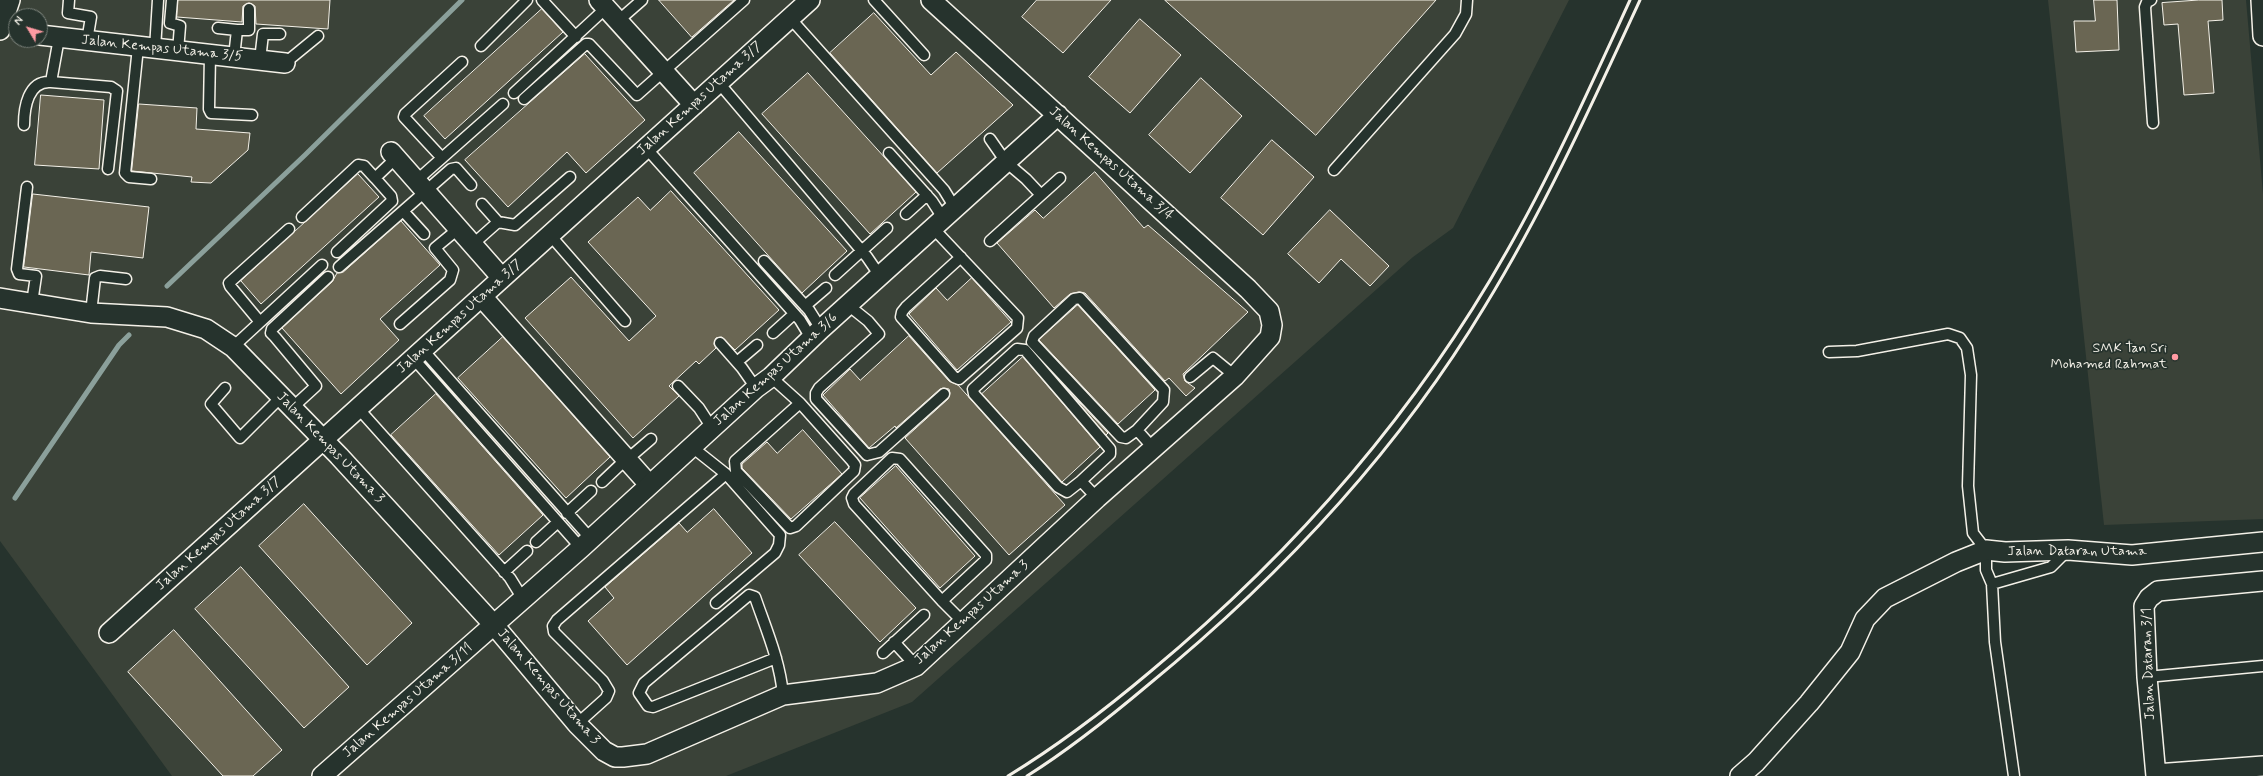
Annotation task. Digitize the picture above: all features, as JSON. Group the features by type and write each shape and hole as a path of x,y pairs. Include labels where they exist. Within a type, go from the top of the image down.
{"street":[{"name":"Jalan Kempas Utama 3/7","path":"109,633 810,0"},
{"name":"Jalan Kempas Utama 3/4","path":"931,0 1058,115 1269,311 1272,325 1270,337"},
{"path":"2261,0 2263,36"},
{"path":"0,29 6,4"},
{"path":"608,10 694,105"},
{"name":"Jalan Kempas Utama 3/5","path":"48,36 285,63"},
{"name":"Jalan Kempas Utama 3/6","path":"494,625 756,388 771,377 816,334 1058,115"},
{"path":"394,155 502,278"},
{"name":"Jalan Kempas Utama 3","path":"0,298 91,313 167,317 206,329 233,347 323,440 494,625 577,724 604,751 615,756 647,754 783,695 877,683 916,666 1097,498 1235,376 1270,337"},
{"name":"Jalan Dataran Utama","path":"1986,550 2005,552 2068,550 2132,555 2263,542"},
{"path":"1740,776 1756,762 1810,702 1850,652 1865,619 1885,598 1956,562 1986,550"},
{"name":"Jalan Dataran 3/1","path":"2156,775 2147,677 2144,606 2149,598 2158,591 2263,581"},
{"name":"Jalan Kempas Utama 3/11","path":"322,776 494,625"},
{"path":"2156,775 2263,766"}],"lane":[{"path":"69,0 68,13 91,17 88,41"},
{"path":"151,179 129,177 125,173 146,48 158,0"},
{"path":"172,0 170,23 180,26 178,51"},
{"path":"481,46 527,0"},
{"path":"542,0 576,37"},
{"path":"514,93 608,10 642,0"},
{"path":"524,99 586,44 593,47 637,95 744,0"},
{"path":"874,0 924,55"},
{"path":"1334,170 1455,34 1466,14 1467,0"},
{"path":"2151,0 2147,2 2145,7 2153,123"},
{"path":"218,28 249,30 249,9"},
{"path":"790,18 944,190 944,218"},
{"path":"234,57 237,30"},
{"path":"260,60 263,34 280,34"},
{"path":"285,63 318,36"},
{"path":"51,82 59,38"},
{"path":"210,54 209,110 211,112 252,115"},
{"path":"442,158 404,117 405,114 462,62"},
{"path":"24,125 28,97 36,85 44,81 111,88 117,91 108,169"},
{"path":"718,82 862,251 880,276"},
{"path":"340,267 403,211 442,158 503,104"},
{"path":"990,139 1006,162 1026,179 1040,195"},
{"path":"646,148 794,314 816,334"},
{"path":"889,153 927,195 944,218 961,257 1018,318 1018,328 959,379 954,377 901,317 902,312 906,307 961,257"},
{"path":"375,178 394,155"},
{"path":"302,217 358,165 361,164 364,166 391,196 392,201 337,252"},
{"path":"421,186 454,167 471,185"},
{"path":"482,204 498,222 515,225 570,177"},
{"path":"990,241 1060,178"},
{"path":"27,187 17,269 19,274 36,276 32,303"},
{"path":"906,214 927,195"},
{"path":"403,211 424,234"},
{"path":"472,245 498,222"},
{"path":"836,275 887,228"},
{"path":"260,322 230,286 229,282 289,229"},
{"path":"400,324 450,280 453,270 435,248 458,229"},
{"path":"550,235 625,321"},
{"path":"764,260 805,306 816,334"},
{"path":"233,347 322,265"},
{"path":"91,313 95,278 100,276 126,279"},
{"path":"225,388 211,404 240,438 286,402 316,386 271,333 272,329 328,277"},
{"path":"805,306 826,288"},
{"path":"482,296 626,460 650,485"},
{"path":"1080,298 1164,390 1163,402 1137,430 1126,438 1121,437 1032,342 1034,336 1074,299 1080,298"},
{"path":"848,305 868,321 879,334 819,388 816,393 816,399 867,455 879,452 944,394"},
{"path":"773,333 794,314"},
{"path":"1829,352 1857,351 1948,334 1960,338 1967,348 1971,375 1968,486 1973,534 1986,550 1986,570 1992,584 1995,642 2014,776"},
{"path":"720,343 737,362 756,388"},
{"path":"737,362 757,345"},
{"path":"1017,349 1025,350 1110,449 1110,454 1081,481 1067,492 1058,487 974,394 973,389 1017,349"},
{"path":"418,354 567,513 586,543"},
{"path":"418,354 558,522 586,543"},
{"path":"1190,377 1213,358 1235,376"},
{"path":"771,377 800,403 855,465 854,471 796,526 790,528 736,471 735,461 800,403"},
{"path":"678,386 699,408 712,428"},
{"path":"358,408 504,572 523,599"},
{"path":"1137,430 1154,449"},
{"path":"602,482 651,439"},
{"path":"692,447 726,474 780,535 775,552 716,603"},
{"path":"942,601 986,560 986,555 900,459 892,458 854,494 852,498 854,504 942,601 962,622"},
{"path":"577,724 606,698 609,692 603,681 554,632 553,626 556,620 726,474"},
{"path":"1081,481 1097,498"},
{"path":"567,513 591,491"},
{"path":"536,542 558,522"},
{"path":"1992,584 2051,567 2068,550"},
{"path":"504,572 528,551"},
{"path":"776,658 653,707 648,706 639,693 644,683 749,595 755,597 776,658 783,695"},
{"path":"883,652 924,615"},
{"path":"894,642 916,666"},
{"path":"2147,677 2263,666"}],"shaded area":[{"path":"0,0 1569,0 1453,228 1413,257 912,702 726,776 172,776 0,541"},
{"name":"SMK Tan Sri Mohamed Rahmat","path":"2048,0 2246,0 2263,194 2263,519 2104,525"}],"building":[{"path":"178,0 330,0 328,29 256,24 255,6 249,3 243,6 242,22 177,17"},
{"path":"659,0 734,0 692,37"},
{"path":"1037,0 1111,0 1063,53 1022,17"},
{"path":"1165,0 1436,0 1316,135"},
{"path":"2094,0 2117,0 2119,50 2076,52 2074,21 2095,21"},
{"path":"2222,0 2223,20 2208,21 2214,93 2184,95 2178,24 2164,25 2162,3"},
{"path":"542,9 563,32 445,139 424,116"},
{"path":"874,13 931,75 956,52 1013,105 937,173 830,53"},
{"path":"1140,19 1181,55 1130,113 1089,77"},
{"path":"585,54 645,120 586,173 567,152 508,207 465,160"},
{"path":"808,73 916,192 870,234 762,114"},
{"path":"1201,78 1242,116 1190,173 1149,135"},
{"path":"41,95 104,100 99,169 35,165"},
{"path":"139,104 197,108 196,129 250,133 248,150 211,183 191,182 192,177 132,171"},
{"path":"739,132 847,251 802,293 694,173"},
{"path":"1272,140 1314,177 1263,235 1221,198"},
{"path":"1095,172 1144,228 1148,225 1248,312 1183,374 1185,381 1195,388 1186,396 1169,378 1165,381 1085,293 1079,292 1070,294 1054,308 997,243 1035,210 1043,218"},
{"path":"358,174 379,197 261,304 241,281"},
{"path":"671,191 779,310 735,350 722,337 716,338 714,344 716,348 699,364 696,361 669,386 679,396 633,438 525,318 571,277 629,341 656,316 588,242 638,197 650,210"},
{"path":"33,194 149,207 143,258 91,252 89,275 24,267"},
{"path":"1330,210 1389,266 1370,286 1341,259 1319,283 1288,254"},
{"path":"401,221 440,265 380,319 399,340 341,394 282,328 332,282 337,273 343,272"},
{"path":"972,278 1011,322 957,370 909,314 936,288 947,300"},
{"path":"1078,305 1155,390 1118,424 1039,340"},
{"path":"909,336 949,381 958,385 1065,505 1009,555 905,438 948,399 950,393 949,389 940,389 896,428 895,426 869,448 823,395 850,369 860,380"},
{"path":"503,337 610,457 566,498 458,378"},
{"path":"1023,357 1100,447 1062,482 982,394"},
{"path":"1066,388 1108,433 1106,435"},
{"path":"436,394 543,515 499,555 391,435"},
{"path":"803,430 842,474 791,519 742,468 742,464 767,442 777,453"},
{"path":"896,466 975,556 940,588 860,498"},
{"path":"304,504 412,623 367,665 259,546"},
{"path":"714,509 752,553 627,665 588,621 614,598 605,587 679,523 687,532"},
{"path":"835,522 916,608 880,642 799,555"},
{"path":"241,567 349,687 304,728 195,609"},
{"path":"174,630 282,750 253,776 223,776 128,672"}],"waterway":[{"path":"167,286 305,155 462,0"},
{"path":"15,498 119,345 129,335"}],"railway":[{"path":"1008,776 1046,752 1099,713 1203,626 1254,578 1302,529 1392,424 1433,368 1507,251 1556,158 1630,0"},
{"path":"1027,776 1059,755 1104,721 1197,644 1244,601 1289,556 1333,510 1375,461 1451,360 1507,269 1548,194 1640,0"}],"place":[{"name":"SMK Tan Sri Mohamed Rahmat","path":"2175,357"}]}
